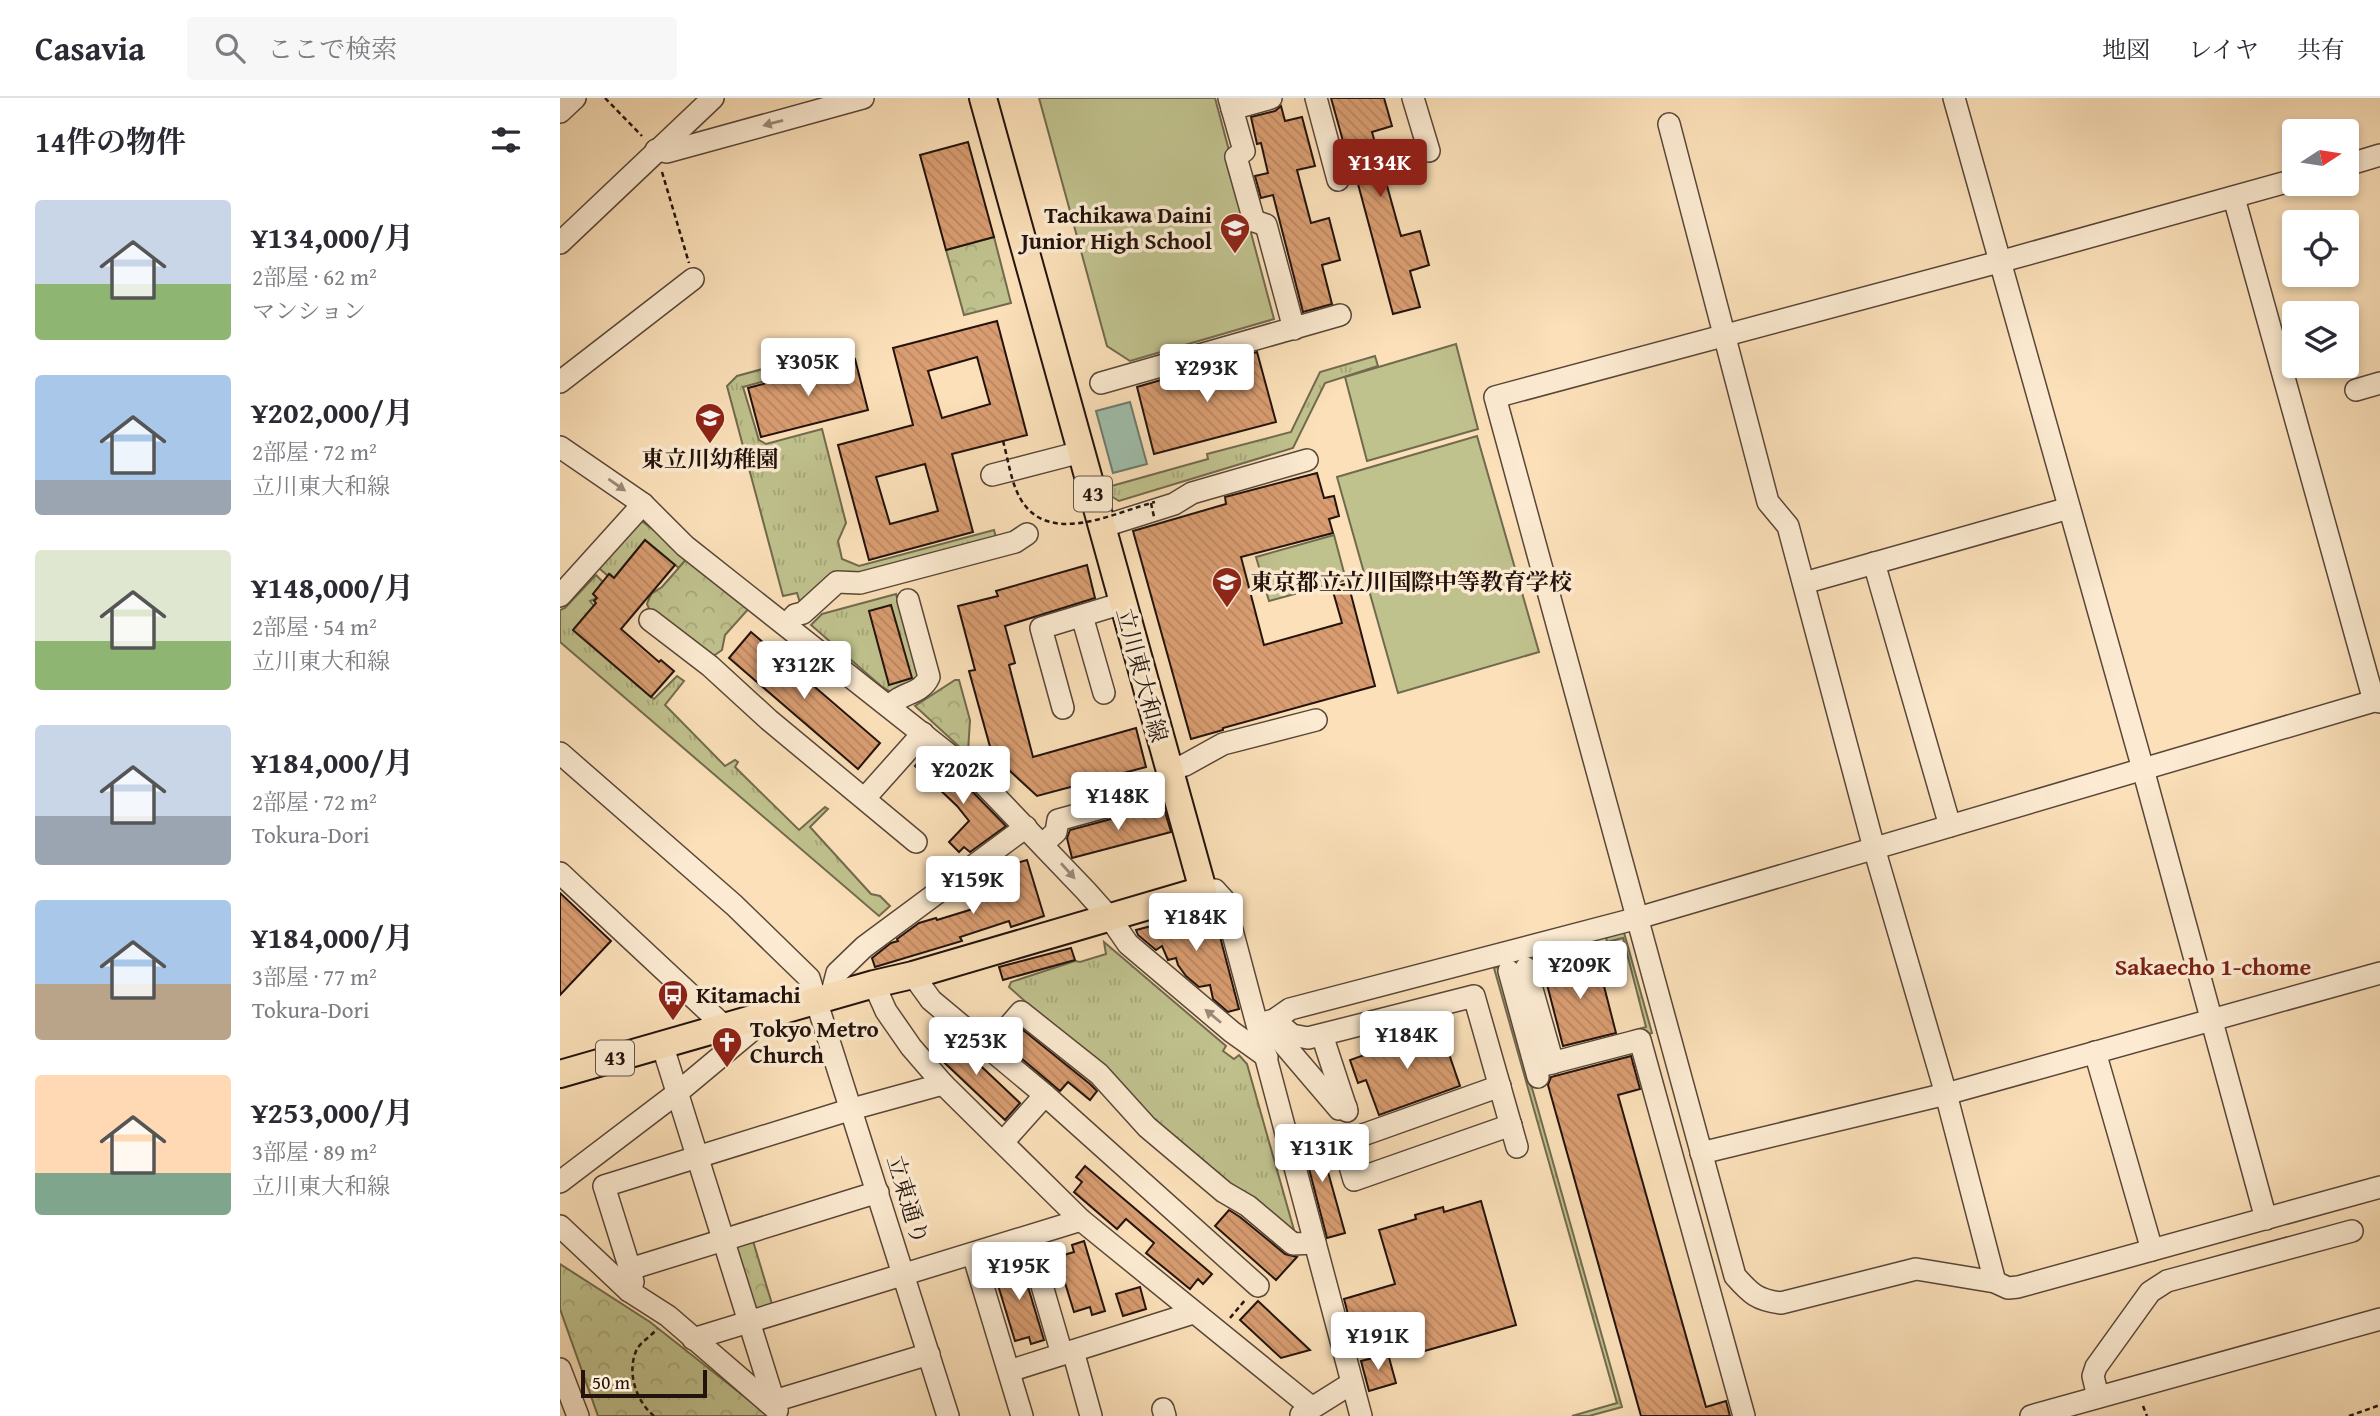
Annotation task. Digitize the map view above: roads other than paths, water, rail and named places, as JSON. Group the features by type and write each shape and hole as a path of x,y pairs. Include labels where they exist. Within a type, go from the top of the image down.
{"main road":[{"name":"立川東大和線","path":"983,98 1203,890"},
{"name":"43","path":"560,1073 913,975 1203,890"}],"street":[{"path":"560,112 575,98"},
{"path":"560,243 713,98"},
{"path":"656,150 667,152 863,98"},
{"path":"1271,98 1230,103 1244,151 1236,157 1254,221 1266,225 1294,329"},
{"path":"1316,98 1338,180"},
{"path":"1413,98 1429,151"},
{"path":"1954,98 1998,262 2143,769 2266,1219"},
{"path":"1669,124 1768,502 1788,526 1995,1282"},
{"path":"2359,161 2380,155"},
{"path":"2282,184 1495,397 1735,1276 1760,1300 1781,1303 1916,1269 1995,1282 2008,1288 2018,1287 2380,1187"},
{"path":"1267,1022 1290,1009 1639,918 2377,702 2234,198"},
{"path":"560,382 694,279"},
{"path":"1101,383 1340,315"},
{"path":"2356,390 2380,383"},
{"path":"560,447 642,504 685,546 976,776 1110,918 1128,944 1232,1032 1267,1057"},
{"path":"992,475 1081,452"},
{"path":"1101,527 1174,504 1192,493 1307,460"},
{"path":"560,596 642,504"},
{"path":"1804,583 2069,508"},
{"path":"786,625 837,582 860,583 1015,542 1027,534"},
{"path":"1874,563 1950,826"},
{"path":"890,706 895,700 920,689 929,677 908,600"},
{"path":"1063,708 1041,628 1123,603"},
{"path":"1082,616 1104,693"},
{"path":"650,620 710,666 769,720 916,842"},
{"path":"1043,844 1056,832 1058,820 1172,779 1185,765 1223,744 1316,720"},
{"path":"864,799 923,733"},
{"name":"立東通り","path":"560,753 734,905 809,978 824,998 852,1109 948,1416"},
{"path":"824,998 837,973 864,947 1026,827"},
{"path":"560,873 724,1026"},
{"path":"1203,890 1215,890 1224,900 1267,1022 1339,1109 1346,1107"},
{"path":"1517,969 1542,1069 1640,1040 1744,1416"},
{"path":"1701,1153 1945,1094 2380,973"},
{"path":"913,975 931,1000 1045,1095 1258,1286"},
{"path":"874,984 886,1011 911,1047 943,1084 1081,1220 1218,1333 1305,1412 1352,1382"},
{"path":"1267,1022 1297,1037 1308,1038 1475,996 1517,1147"},
{"path":"990,1048 1021,1012 1099,1074 1147,1127 1224,1192 1248,1206 1293,1244 1315,1242"},
{"path":"560,1182 677,1093 750,1032 762,1016"},
{"path":"1267,1022 1267,1057 1361,1416"},
{"path":"1322,1035 1356,1136"},
{"path":"662,1044 748,1322 778,1409"},
{"path":"2095,1052 2152,1250"},
{"path":"629,1292 633,1282 630,1269 604,1186 852,1109 943,1084"},
{"path":"1500,1086 1343,1142 1354,1180 1511,1125"},
{"path":"1003,1142 1045,1095"},
{"path":"630,1269 878,1192"},
{"path":"693,1339 1081,1220"},
{"path":"560,1226 629,1292 668,1316 778,1409"},
{"path":"2098,1397 2093,1376 2096,1367 2150,1292 2158,1286 2352,1231"},
{"path":"973,1254 1022,1416"},
{"path":"1033,1255 1091,1416"},
{"path":"1009,1371 1193,1313"},
{"path":"2031,1416 2380,1319"},
{"path":"778,1409 929,1354"},
{"path":"560,1369 578,1416"}],"place":[{"name":"Tachikawa Daini Junior High School","path":"1235,255"},
{"name":"東立川幼稚園","path":"710,445"},
{"name":"東京都立立川国際中等教育学校","path":"1227,609"},
{"name":"Kitamachi","path":"673,1022"},
{"name":"Tokyo Metro Church","path":"727,1069"}],"district":[{"name":"Sakaecho 1-chome","path":"2213,967"}]}
